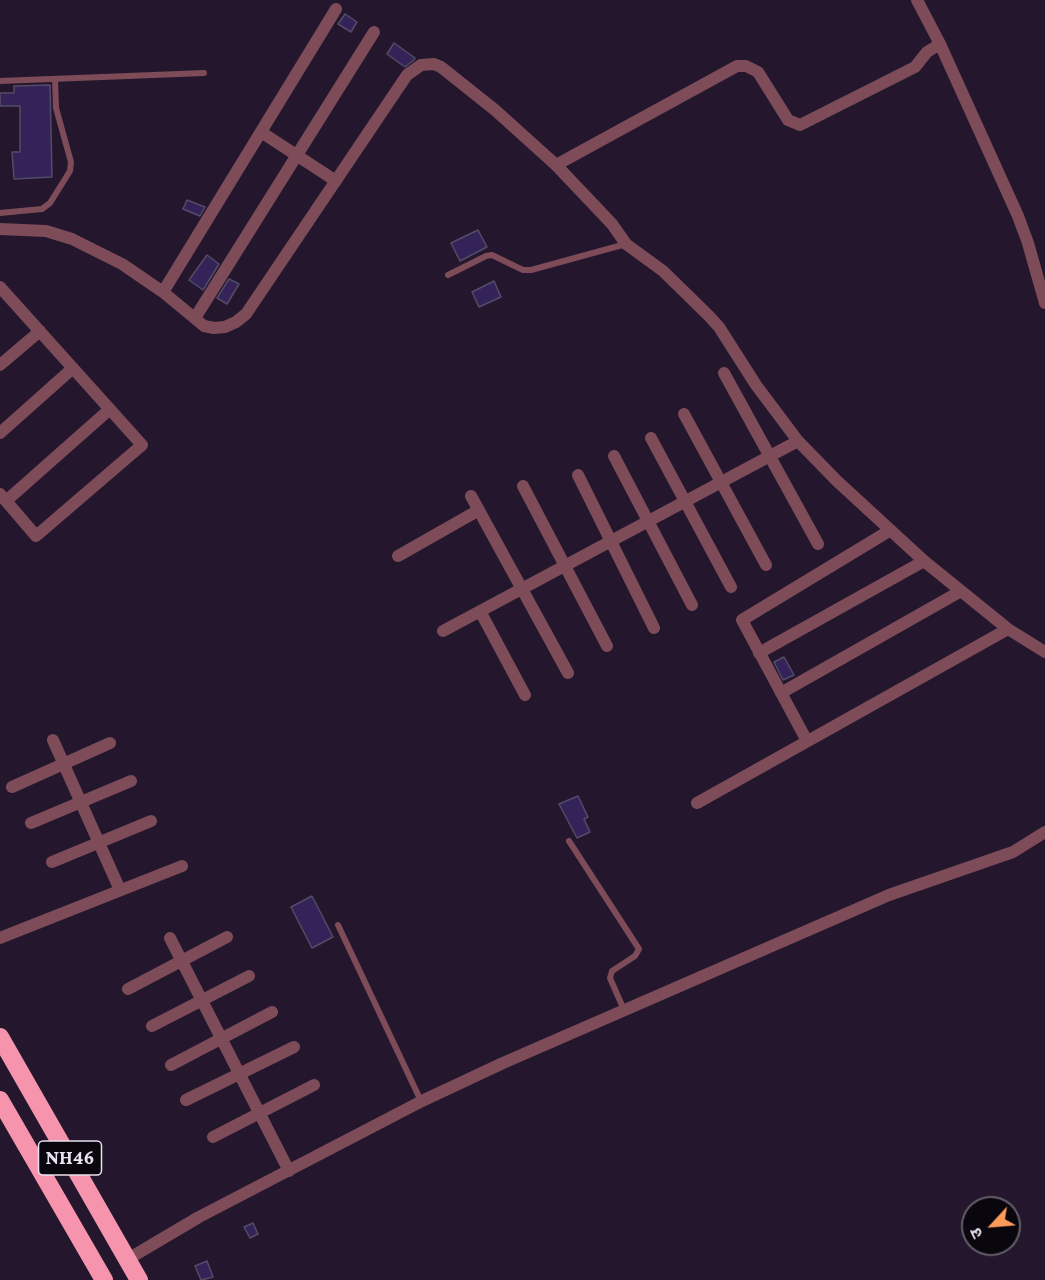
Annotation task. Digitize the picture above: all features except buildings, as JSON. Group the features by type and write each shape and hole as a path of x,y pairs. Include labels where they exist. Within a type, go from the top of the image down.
{"highway":[{"name":"NH46","path":"0,1037 139,1280"},
{"name":"NH46","path":"0,1100 104,1280"}],"street":[{"path":"917,0 940,44 1018,216 1045,303"},
{"path":"163,292 336,9"},
{"path":"195,318 374,32"},
{"path":"556,165 737,66 746,66 758,72 788,120 800,126 915,67 927,52 940,44"},
{"path":"0,229 46,231 72,239 122,264 163,292 204,326 225,327 246,314 407,75 413,69 428,63 441,67 495,110 556,165 612,224 626,244 663,271 719,327 756,385 798,441 889,531 1008,629 1045,652"},
{"path":"261,132 336,181"},
{"path":"1,289 40,331 73,369 110,409 142,445 36,536 3,497 110,409"},
{"path":"0,365 40,331"},
{"path":"0,433 73,369"},
{"path":"724,373 818,544"},
{"path":"684,414 766,565"},
{"path":"651,438 731,587"},
{"path":"443,631 798,441"},
{"path":"614,456 692,605"},
{"path":"578,475 654,628"},
{"path":"523,486 607,646"},
{"path":"471,496 568,673"},
{"path":"398,556 479,510"},
{"path":"807,741 742,620 889,531"},
{"path":"759,653 924,561"},
{"path":"781,693 960,591"},
{"path":"480,611 525,695"},
{"path":"697,803 1008,629"},
{"path":"53,740 120,890"},
{"path":"12,787 110,743"},
{"path":"31,823 131,781"},
{"path":"52,862 151,820"},
{"path":"128,1258 199,1217 422,1101 503,1063 889,895 1013,852 1045,832"},
{"path":"0,938 182,866"},
{"path":"128,988 227,937"},
{"path":"170,938 289,1172"},
{"path":"152,1026 249,976"},
{"path":"171,1065 272,1012"},
{"path":"186,1100 294,1047"},
{"path":"213,1137 314,1085"}],"lane":[{"path":"0,81 204,73"},
{"path":"0,213 42,208 50,203 70,171 71,162 56,108 55,80"},
{"path":"448,275 486,256 492,255 523,270 531,270 626,244"},
{"path":"569,841 639,950 635,956 612,971 610,978 624,1010"},
{"path":"338,925 422,1101"}]}
